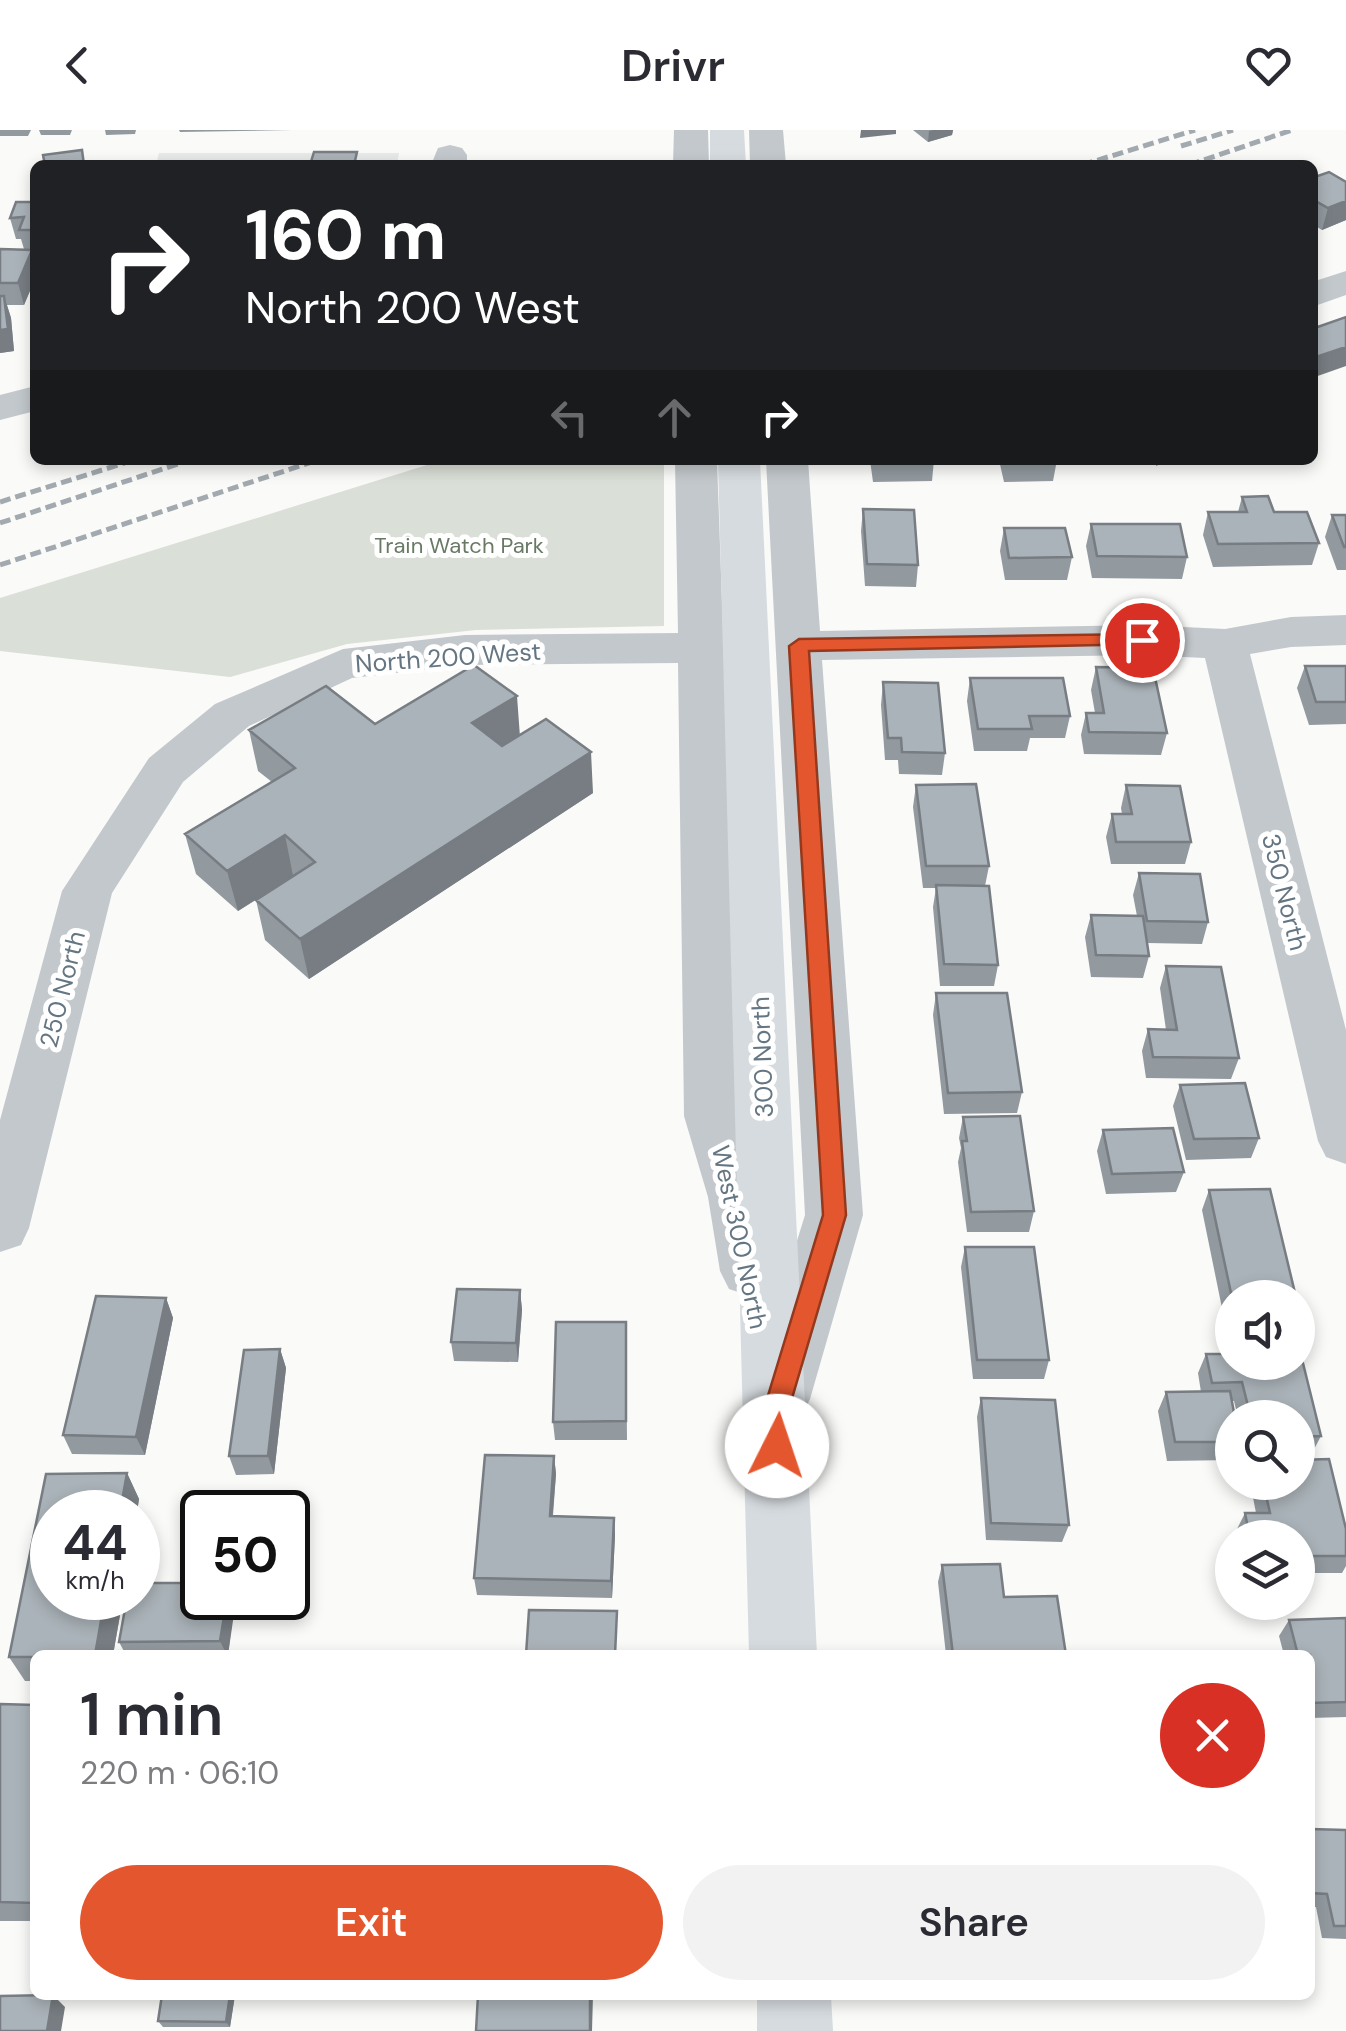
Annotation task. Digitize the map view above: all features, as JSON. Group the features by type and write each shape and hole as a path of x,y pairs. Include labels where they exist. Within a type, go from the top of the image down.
{"main road":[{"path":"727,130 728,160"},
{"name":"300 North","path":"740,465 783,1650"},
{"path":"794,2000 795,2031"}],"street":[{"path":"691,160 692,130"},
{"path":"766,130 768,160"},
{"path":"1318,294 1346,282"},
{"path":"0,408 30,399"},
{"name":"West 300 North","path":"696,465 712,1116 737,1197 776,1412"},
{"name":"West 300 North","path":"776,1412 834,1215 787,465"},
{"path":"799,646 1142,640 1225,644 1291,632 1346,630"},
{"name":"350 North","path":"1225,644 1346,1140"},
{"name":"North 200 West","path":"166,770 232,715 343,664 465,650 701,648"},
{"name":"250 North","path":"0,1228 87,891 166,770"}],"shaded area":[{"path":"159,153 399,153 398,160 157,160"}],"green space":[{"name":"Train Watch Park","path":"427,465 664,465 664,626 476,630 347,644 230,677 0,651 0,598"}],"building":[{"path":"82,150 83,160 44,160 43,155"},
{"path":"314,152 357,152 355,160 312,160"},
{"path":"1329,172 1346,182 1346,201 1328,208 1318,202 1318,176"},
{"path":"16,202 30,202 30,230 19,230 24,217 10,218"},
{"path":"0,249 30,250 18,283 0,283"},
{"path":"0,296 4,296 8,329 0,330"},
{"path":"1346,317 1346,347 1318,356 1318,327"},
{"path":"1268,496 1274,512 1307,512 1319,543 1218,544 1208,512 1247,512 1242,497"},
{"path":"863,509 914,510 918,565 867,564"},
{"path":"1332,515 1346,515 1346,547 1344,547"},
{"path":"1091,524 1180,524 1187,557 1097,556"},
{"path":"1004,528 1065,528 1072,557 1009,558"},
{"path":"474,665 517,696 472,723 502,746 546,719 591,752 300,939 256,900 315,862 285,835 227,871 185,834 295,768 249,730 326,686 375,724"},
{"path":"1305,666 1346,666 1346,702 1316,702"},
{"path":"1096,667 1153,668 1167,733 1089,732 1086,713 1104,713"},
{"path":"970,678 1063,678 1070,716 1029,716 1032,729 978,729"},
{"path":"883,682 938,683 945,753 902,752 901,738 888,738"},
{"path":"976,784 989,866 926,866 916,785"},
{"path":"1126,785 1180,786 1191,842 1116,842 1112,814 1132,814"},
{"path":"1139,873 1200,874 1208,922 1147,921"},
{"path":"936,885 989,886 998,965 944,964"},
{"path":"1091,915 1143,916 1149,956 1096,955"},
{"path":"1166,966 1221,967 1239,1058 1153,1057 1148,1029 1177,1030"},
{"path":"936,993 1007,993 1022,1092 948,1093"},
{"path":"1245,1083 1259,1138 1194,1139 1180,1085"},
{"path":"1020,1116 1034,1211 971,1212 962,1141 967,1141 963,1117"},
{"path":"1173,1128 1184,1172 1112,1174 1103,1130"},
{"path":"1270,1189 1292,1280 1228,1280 1209,1190"},
{"path":"965,1247 1034,1247 1049,1360 977,1360"},
{"path":"457,1289 520,1290 516,1343 451,1342"},
{"path":"96,1296 166,1298 136,1437 63,1435"},
{"path":"556,1322 626,1322 626,1421 553,1422"},
{"path":"280,1349 268,1456 229,1456 244,1350"},
{"path":"1206,1354 1215,1354 1215,1380 1307,1380 1312,1400 1246,1400 1242,1382 1212,1383"},
{"path":"1230,1391 1232,1400 1215,1400 1215,1442 1175,1442 1166,1392"},
{"path":"981,1398 1055,1400 1069,1525 991,1523"},
{"path":"1315,1412 1321,1436 1315,1436"},
{"path":"485,1455 554,1456 550,1516 614,1518 611,1581 474,1578"},
{"path":"1315,1459 1329,1459 1346,1529 1346,1556 1315,1556 1315,1520 1246,1520 1245,1513 1270,1513 1267,1500 1315,1500"},
{"path":"127,1473 124,1490 43,1490 46,1474"},
{"path":"30,1553 30,1620 101,1620 96,1650 30,1650 30,1657 9,1657"},
{"path":"1000,1564 1004,1597 1057,1596 1065,1650 952,1650 942,1565"},
{"path":"160,1583 180,1583 180,1620 223,1620 220,1641 119,1642 123,1620 160,1620"},
{"path":"529,1610 617,1611 615,1650 526,1650"},
{"path":"1346,1618 1346,1702 1315,1703 1315,1650 1297,1650 1289,1620"},
{"path":"0,1704 30,1705 30,1903 0,1902"},
{"path":"1315,1829 1346,1830 1346,1926 1334,1926 1327,1894 1315,1893"},
{"path":"0,1996 52,2000 47,2031 0,2031"},
{"path":"161,2000 229,2000 226,2022 158,2021"},
{"path":"478,2000 590,2000 590,2031 476,2031"}],"railway":[{"path":"1098,160 1195,130"},
{"path":"1181,146 1233,130"},
{"path":"1204,160 1292,130"},
{"path":"0,502 118,465"},
{"path":"0,523 175,465"},
{"path":"0,565 303,465"}],"route":[{"path":"777,1446 776,1412 834,1215 799,646 1142,640"}]}
